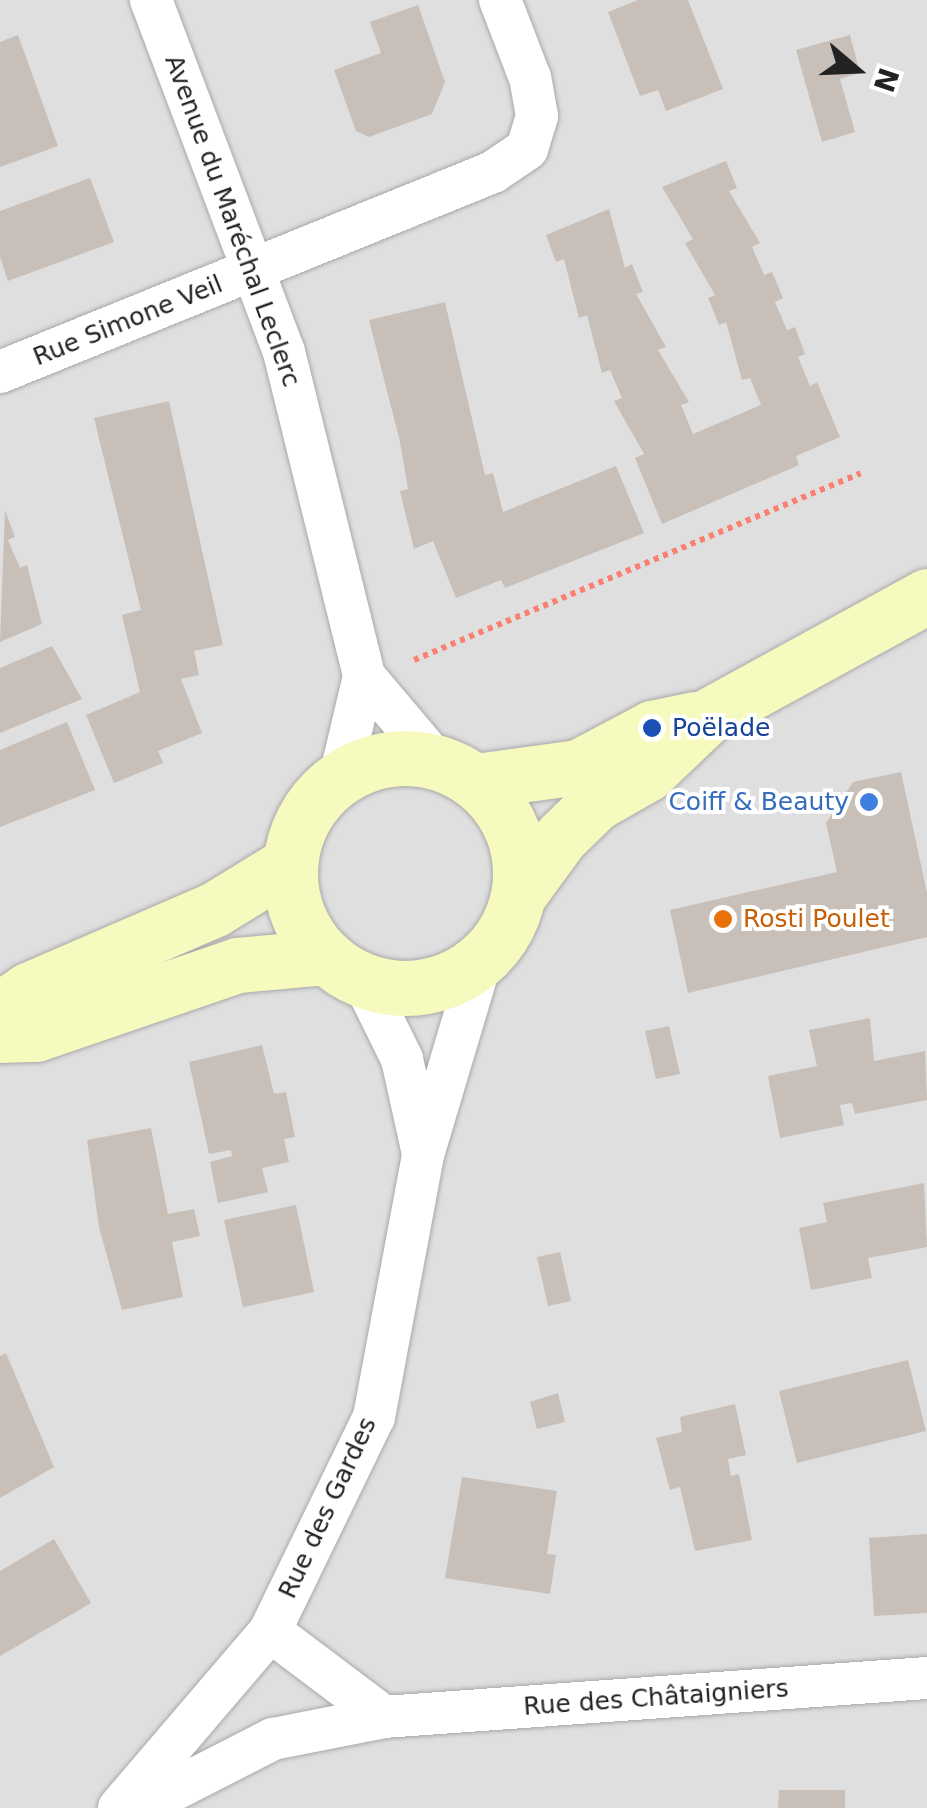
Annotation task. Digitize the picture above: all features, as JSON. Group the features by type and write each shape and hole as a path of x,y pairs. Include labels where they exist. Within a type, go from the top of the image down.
{"street":[{"name":"Avenue du Maréchal Leclerc","path":"151,0 284,352 381,672 456,771"},
{"name":"Rue Simone Veil","path":"0,372 494,172 527,148 536,116 530,78 500,0"},
{"path":"0,1035 36,1034 237,965 344,970 405,990 446,982 481,961 506,930 520,893 584,814 648,774 708,716 927,596"},
{"name":"Avenue du Maréchal Leclerc","path":"340,777 381,672"},
{"path":"344,970 291,897 290,863 298,830 340,777 370,762 456,771 578,767 652,728 708,716"},
{"path":"456,771 504,812 519,851 520,893"},
{"path":"0,1010 28,990 215,910 290,863"},
{"name":"Rue des Gardes","path":"118,1808 270,1631 374,1416 423,1155 481,961"},
{"name":"Rue des Gardes","path":"344,970 402,1059 423,1155"},
{"path":"270,1631 384,1717"},
{"name":"Rue des Châtaigniers","path":"138,1808 273,1739 384,1717 927,1678"}],"path":[{"path":"381,672 860,473"}],"shaded area":[{"path":"0,0 927,0 927,1808 0,1808"}],"building":[{"path":"638,0 688,0 723,89 666,111 658,90 640,96 608,12"},
{"path":"418,5 445,82 432,114 369,137 356,131 334,70 381,53 370,22"},
{"path":"18,35 58,146 0,167 0,42"},
{"path":"850,35 860,73 840,79 855,132 822,142 796,50"},
{"path":"726,161 737,188 729,191 760,243 752,247 764,275 772,272 783,298 775,302 787,330 795,327 805,354 798,357 810,386 817,382 840,437 796,456 799,465 662,524 635,458 644,454 614,401 622,398 610,370 602,373 587,315 579,318 564,259 556,262 546,235 609,209 625,268 632,264 643,292 636,294 666,347 658,350 689,402 681,405 693,434 761,405 750,378 742,380 726,322 719,325 708,298 715,295 685,243 693,239 662,187"},
{"path":"90,178 114,242 8,281 0,257 0,211"},
{"path":"445,302 485,475 493,473 503,512 616,466 644,533 505,588 501,580 456,598 433,541 414,549 400,491 408,489 400,442 369,320"},
{"path":"169,401 223,645 194,651 199,675 181,679 202,733 158,751 163,763 114,783 86,715 140,692 122,615 141,610 94,418"},
{"path":"5,510 15,537 8,540 20,568 27,565 42,624 0,642"},
{"path":"52,646 82,699 0,733 0,668"},
{"path":"67,722 95,790 0,827 0,750"},
{"path":"901,772 927,893 927,937 688,993 670,910 837,872 826,823 853,782"},
{"path":"870,1018 874,1061 925,1051 927,1100 855,1114 852,1103 840,1105 844,1125 780,1138 768,1076 817,1066 809,1030"},
{"path":"669,1026 680,1074 656,1079 645,1031"},
{"path":"262,1045 274,1094 286,1092 295,1137 284,1139 289,1162 262,1168 268,1192 218,1203 210,1162 232,1156 231,1150 209,1154 189,1062"},
{"path":"151,1128 168,1214 194,1209 200,1236 172,1242 183,1297 122,1310 99,1227 87,1140"},
{"path":"924,1183 927,1247 868,1258 872,1278 811,1290 799,1228 827,1222 823,1203"},
{"path":"296,1205 314,1292 243,1307 224,1220"},
{"path":"560,1252 571,1301 548,1306 537,1257"},
{"path":"6,1353 54,1467 0,1498 0,1356"},
{"path":"908,1360 926,1431 797,1463 779,1391"},
{"path":"558,1393 565,1422 537,1429 530,1402"},
{"path":"735,1404 746,1455 728,1459 731,1476 739,1474 752,1540 695,1551 680,1487 670,1490 656,1438 682,1432 680,1417"},
{"path":"462,1477 557,1491 547,1554 556,1555 550,1594 445,1578"},
{"path":"927,1534 927,1613 874,1616 869,1538"},
{"path":"54,1539 91,1603 0,1656 0,1571"},
{"path":"779,1790 845,1790 845,1808 778,1808"}],"place":[{"name":"Poëlade","path":"652,728"},
{"name":"Coiff & Beauty","path":"869,802"},
{"name":"Rosti Poulet","path":"723,919"}]}
